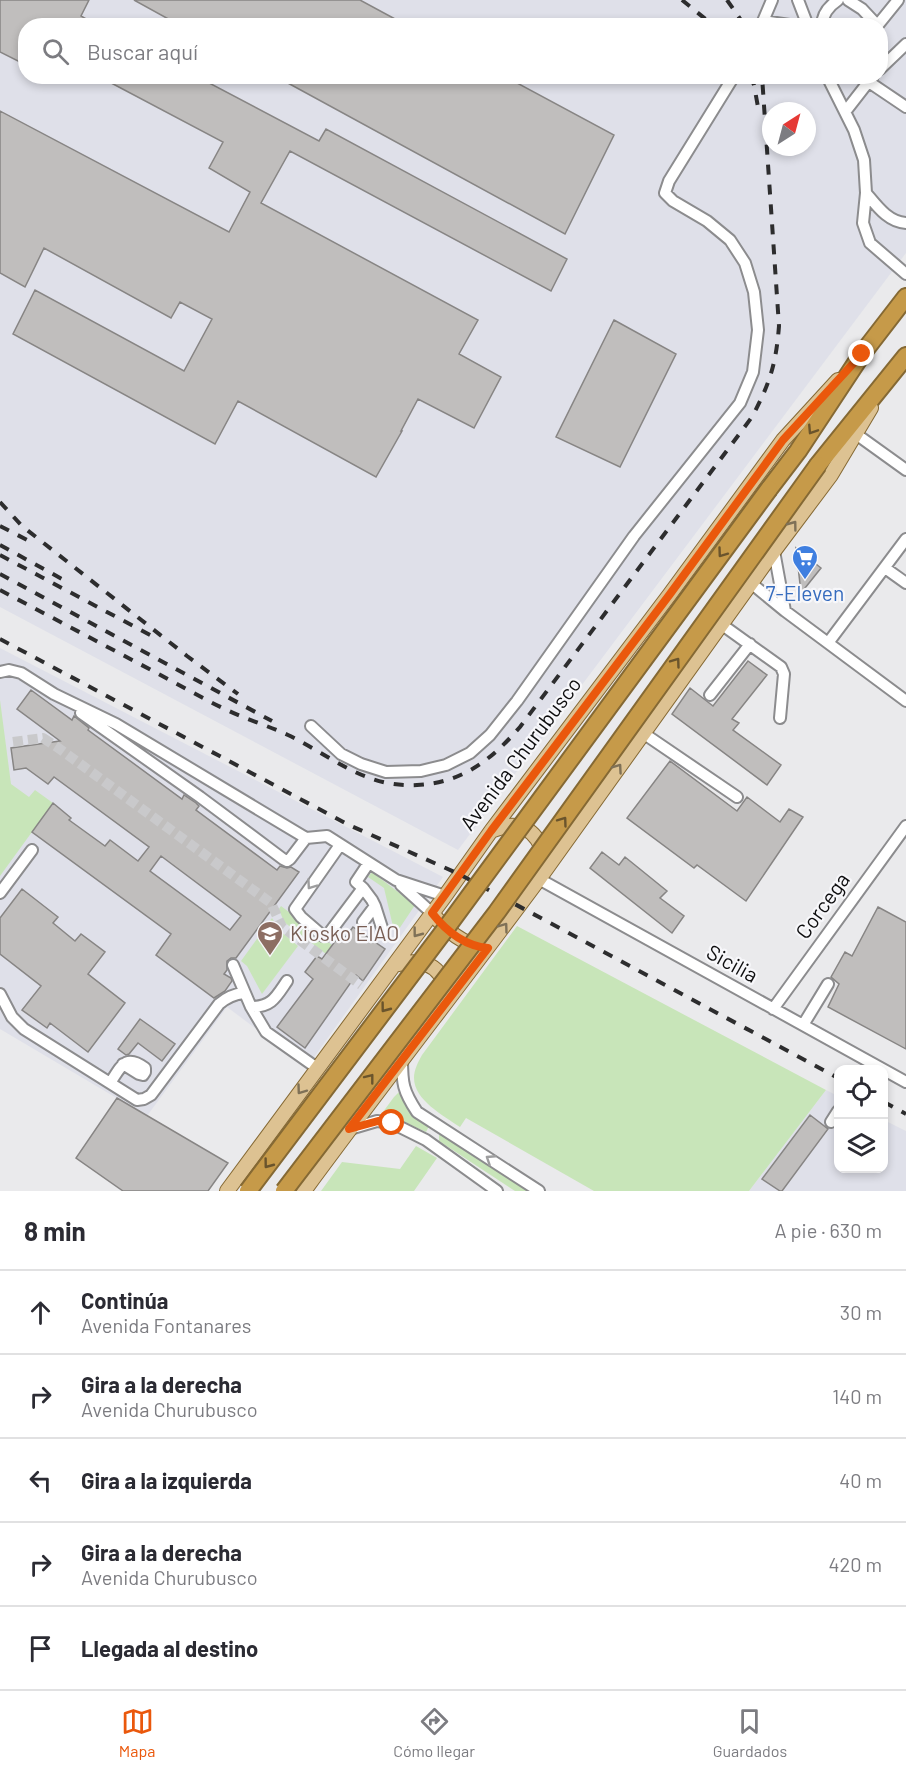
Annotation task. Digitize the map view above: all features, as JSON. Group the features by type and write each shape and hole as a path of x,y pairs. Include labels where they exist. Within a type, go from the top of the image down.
{"highway":[{"name":"Avenida Churubusco","path":"248,1191 444,931 798,451 862,354 906,297"},
{"path":"284,1191 497,912 818,465 906,356"}],"main road":[{"name":"Avenida Churubusco","path":"226,1191 783,440 862,354"},
{"path":"304,1191 543,875 721,624 831,475 891,375"},
{"path":"491,831 504,825 512,825 534,834 541,843 546,857 543,875"},
{"path":"432,913 459,938 478,947 488,948"},
{"path":"394,965 420,961 433,967 443,978 447,989 447,1001"}],"street":[{"path":"764,18 772,0"},
{"path":"798,0 805,18"},
{"path":"823,18 827,10 838,0"},
{"path":"848,0 870,18"},
{"path":"883,18 898,0"},
{"path":"888,62 905,46"},
{"path":"311,726 341,754 361,764 386,771 421,771 446,765 470,753 490,735 517,701 634,536 740,403 753,372 758,330 754,292 745,263 730,240 707,221 672,201 665,193 669,180 729,84"},
{"path":"831,84 854,130 864,160 866,193 863,223 870,243 906,274"},
{"path":"845,111 863,84"},
{"path":"875,84 906,107"},
{"path":"866,193 886,216 900,223 906,223"},
{"path":"856,434 906,471"},
{"path":"828,643 906,539"},
{"path":"774,551 785,611"},
{"path":"885,568 906,584"},
{"path":"751,583 785,611 906,700"},
{"path":"721,624 780,667 784,674 780,718"},
{"path":"710,695 750,644"},
{"path":"0,672 15,670 54,694 287,861 306,838"},
{"path":"54,694 116,724 306,838 327,836 396,880 445,896"},
{"path":"643,733 737,797"},
{"path":"200,797 212,781"},
{"name":"Corcega","path":"773,1009 906,826"},
{"path":"340,845 295,909 300,917 323,936 327,936 363,888"},
{"path":"0,893 32,850"},
{"path":"368,864 356,882 372,900 383,931"},
{"name":"Sicilia","path":"543,875 868,1065"},
{"path":"396,880 432,913"},
{"path":"363,922 375,906"},
{"path":"232,964 244,993 266,1032 317,1068"},
{"path":"251,1007 271,1002 287,981"},
{"path":"803,1025 828,984"},
{"path":"0,994 12,1017 24,1029 137,1100 151,1095 219,1004 226,998 244,993"},
{"path":"402,1059 402,1081 408,1098 417,1112 539,1191"},
{"path":"110,1083 123,1064"},
{"name":"Sicilia","path":"888,1074 906,1082"},
{"path":"831,1122 834,1117"},
{"path":"349,1129 378,1121 392,1123 426,1140 497,1191"},
{"path":"426,1140 437,1124"}],"shaded area":[{"path":"0,0 906,0 906,253 458,850 0,607"},
{"path":"0,648 443,877 307,1067 227,1007 147,1116 0,1029"},
{"path":"826,1090 834,1094 834,1173 888,1173 888,1122 906,1131 906,1191 749,1191"}],"green space":[{"path":"0,700 11,784 29,797 35,790 53,803 0,876"},
{"path":"372,872 415,905 395,935 384,888 368,877"},
{"path":"281,906 332,945 326,954 284,922 279,909"},
{"path":"272,918 279,930 298,946 262,994 247,966 241,961"},
{"path":"517,926 826,1090 749,1191 594,1191 466,1118 460,1127 424,1100 415,1086 415,1069"},
{"path":"401,1090 429,1126 426,1132 398,1119 380,1116"},
{"path":"443,1134 530,1191 515,1191 439,1141 439,1135"},
{"path":"416,1146 437,1158 414,1191 321,1191 342,1162 400,1169"}],"building":[{"path":"0,0 89,0 81,16 84,18 18,18 18,61 0,52"},
{"path":"134,0 360,0 393,18 167,18"},
{"path":"113,84 211,84 319,141 326,129 567,259 551,291 290,151 261,203 478,320 459,354 501,377 474,428 418,399 376,477 238,401 215,444 13,334 35,290 184,371 212,319 180,302 171,318 44,248 25,287 0,273 0,111 229,232 250,192 209,168 223,142"},
{"path":"290,84 519,84 614,135 565,234"},
{"path":"614,320 676,354 620,467 556,437"},
{"name":"7-Eleven","path":"796,548 821,568 801,593"},
{"path":"748,661 767,675 732,719 739,723 733,730 781,765 767,785 672,714 690,688 713,706"},
{"path":"31,690 72,720 74,716 89,728 88,730 182,799 184,795 196,803 199,806 196,810 277,870 280,866 291,867 299,872 236,958 227,961 227,970 224,974 232,981 225,991 214,998 156,955 171,934 32,832 53,803 71,818 69,820 105,846 110,840 138,861 149,847 54,777 48,784 26,768 14,770 11,748 60,741 17,709","holes":["161,856 241,916 230,930 150,871"]},
{"path":"670,761 737,811 747,797 780,822 789,809 803,817 746,901 697,865 694,868 627,818"},
{"path":"602,852 619,865 625,857 667,891 660,898 684,916 672,933 590,868"},
{"path":"22,889 58,917 53,923 75,941 81,934 105,952 88,974 125,1003 88,1052 50,1023 47,1028 22,1010 41,986 0,954 0,918"},
{"path":"878,907 906,922 906,1049 828,1007 839,984 831,977 845,952 852,956"},
{"path":"353,927 385,949 363,981 356,975 305,1048 277,1027 313,979 305,972 317,956 322,959 339,936 344,939"},
{"path":"140,1019 175,1044 162,1061 138,1043 126,1055 118,1049"},
{"path":"117,1098 228,1163 208,1191 123,1191 76,1158"},
{"path":"810,1115 828,1129 780,1191 762,1179"}],"tunnel":[{"path":"13,742 43,738 57,747 271,903 282,927 361,985"}],"railway":[{"path":"682,0 704,18"},
{"path":"727,0 739,18"},
{"path":"754,84 758,107"},
{"path":"0,590 210,702 288,735 364,776 398,785 417,785 449,780 475,767 499,749 520,727 752,417 763,394 774,363 779,326 763,84"},
{"path":"0,502 22,526 238,694"},
{"path":"0,526 35,544"},
{"path":"0,545 62,579"},
{"path":"0,555 154,637"},
{"path":"0,574 272,721"},
{"path":"0,639 349,825 459,874 834,1076"},
{"path":"888,1104 906,1114"}],"place":[{"name":"7-Eleven","path":"805,581"},
{"name":"Kiosko EIAO","path":"270,957"}],"route":[{"path":"392,1123 378,1121 349,1129 488,948 478,947 459,938 432,913 783,440 862,354"}]}
